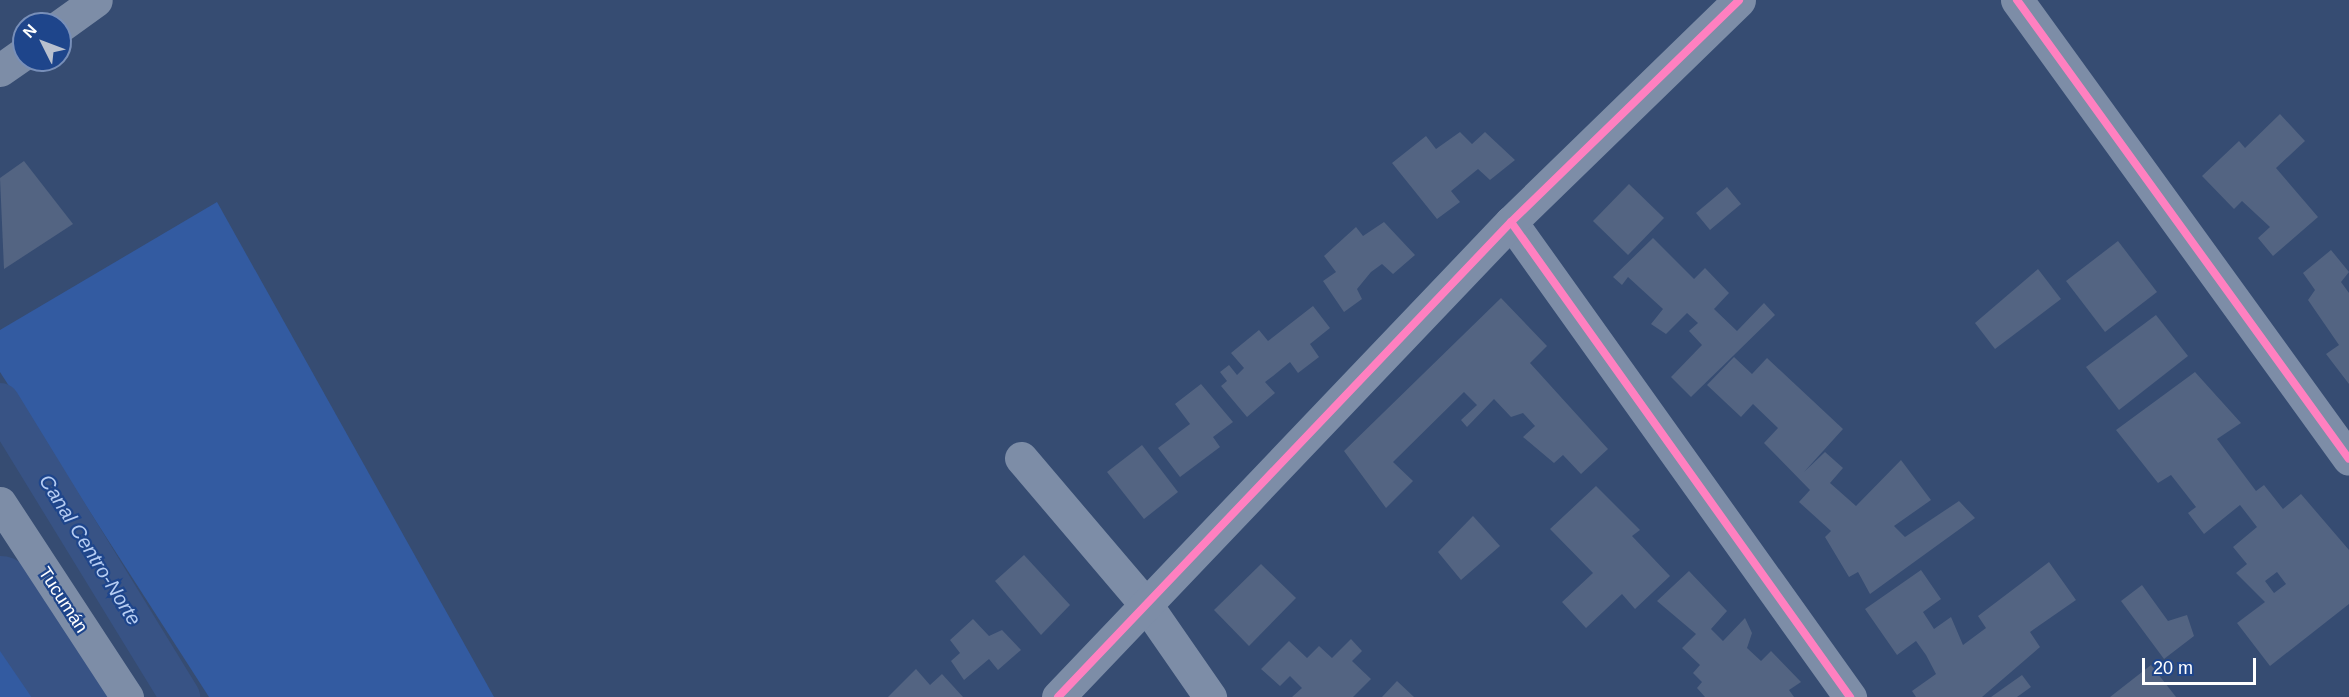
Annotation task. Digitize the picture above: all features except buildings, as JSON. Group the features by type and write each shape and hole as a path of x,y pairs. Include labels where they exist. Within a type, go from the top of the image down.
{"street":[{"path":"72,17 96,0"},
{"path":"1058,697 1148,606 1510,222 1739,0"},
{"path":"2017,0 2349,459"},
{"path":"1510,222 1851,697"},
{"path":"1021,458 1148,606 1210,697"},
{"name":"Tucumán","path":"0,503 127,697"}],"shaded area":[{"path":"217,202 494,697 209,697 0,372 0,330"},
{"path":"0,627 48,697 0,697"}],"waterway":[{"name":"Canal Centro-Norte","path":"0,403 180,697"},
{"path":"0,590 73,697"}],"cycle path":[{"path":"1058,697 1511,222 1739,0"},
{"path":"2017,0 2349,459"},
{"path":"1511,222 1850,697"}]}
